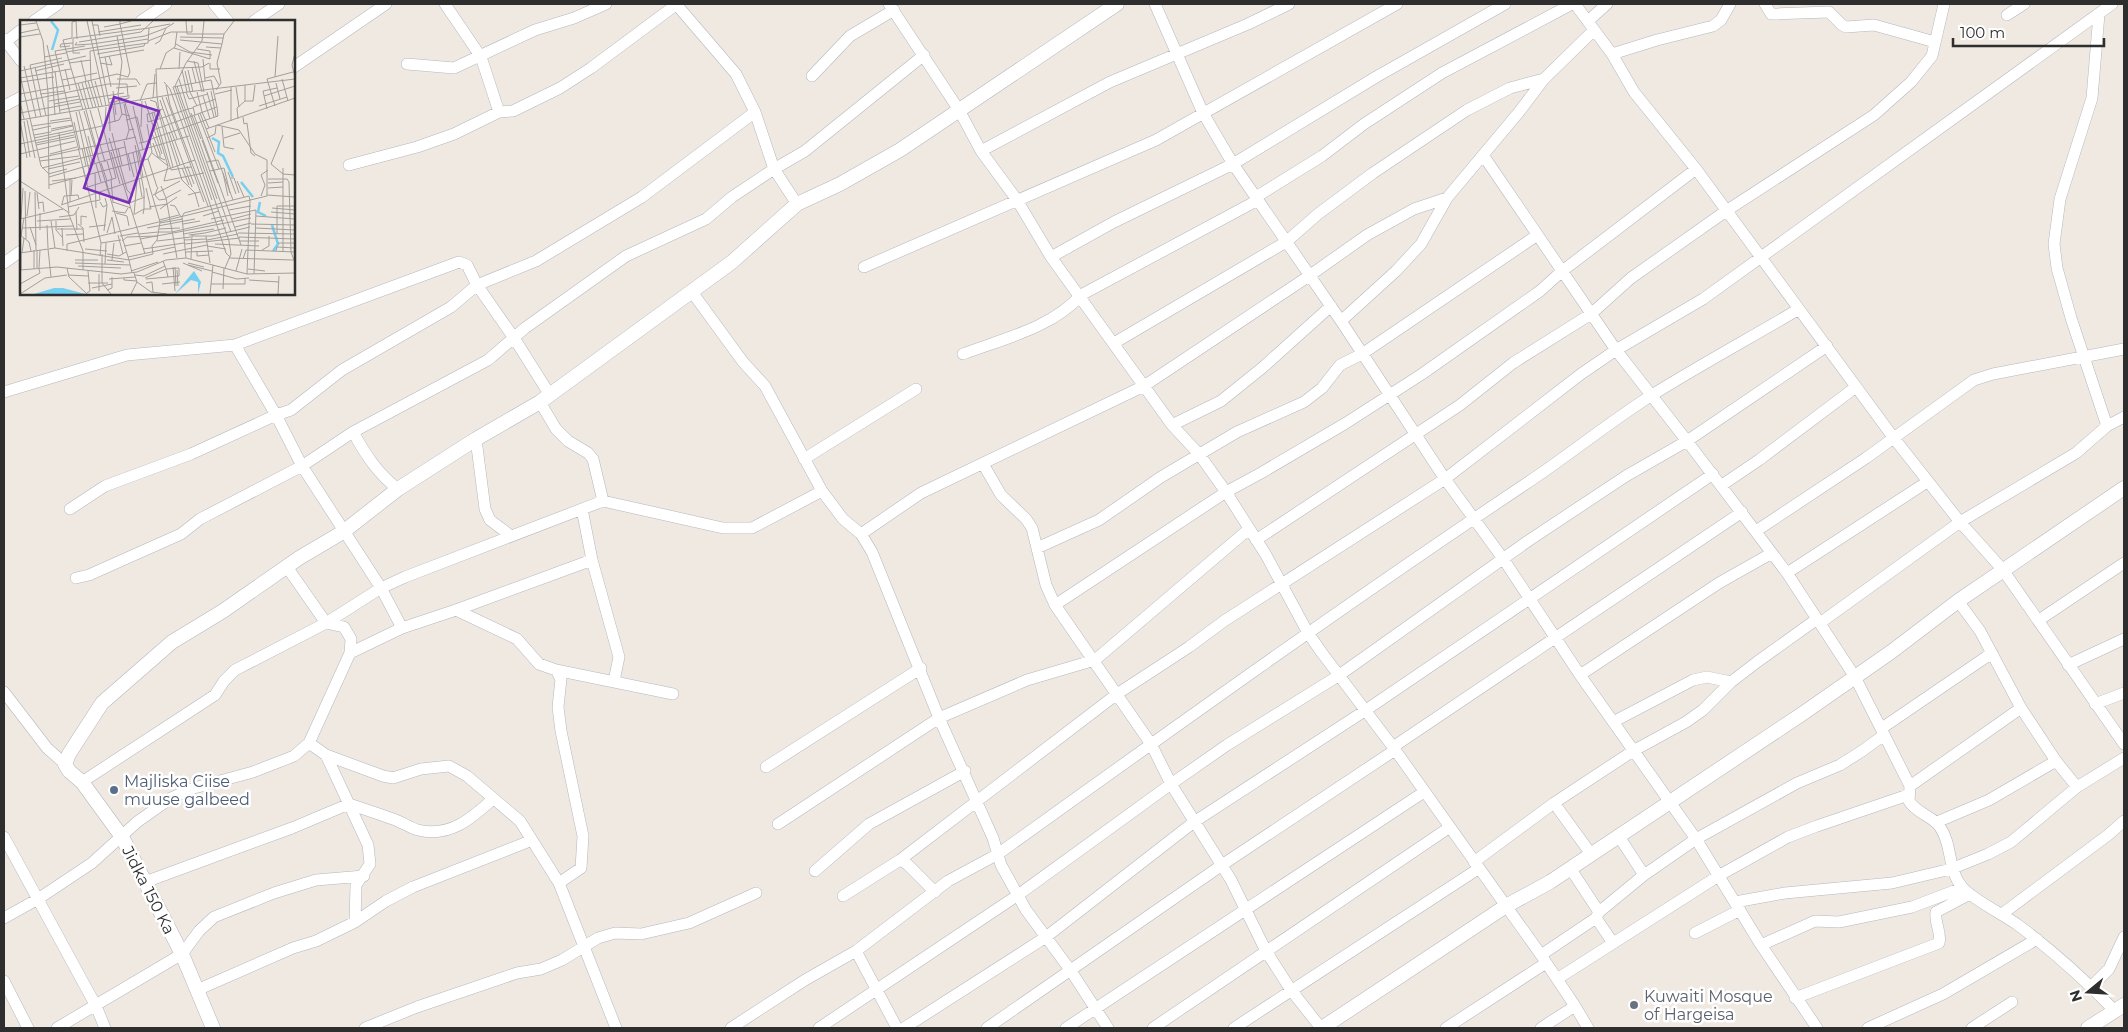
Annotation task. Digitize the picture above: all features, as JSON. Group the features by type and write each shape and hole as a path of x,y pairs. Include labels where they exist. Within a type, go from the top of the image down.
{"street":[{"path":"35,20 58,4"},
{"path":"142,20 166,4"},
{"path":"214,4 227,20"},
{"path":"255,20 279,4"},
{"path":"295,66 386,4"},
{"path":"445,4 481,57 499,112"},
{"path":"407,64 454,68 481,57 535,30 574,18 606,4"},
{"path":"349,165 444,137 499,112 513,111 560,88 591,68 676,4 736,74 755,112 774,169 797,204"},
{"path":"4,692 47,748 65,764 69,754 102,703 172,642 223,611 299,558 343,532 398,489 545,398 732,262 797,204 840,184 892,155 1117,4"},
{"path":"1155,4 1203,113 1233,164 1341,321 1445,479 1504,560 1580,675 1696,839 1720,875 1761,945 1817,1028"},
{"path":"981,151 1110,82 1177,55 1290,4"},
{"path":"864,266 1156,140 1397,4"},
{"path":"1051,256 1114,222 1233,164 1376,77 1505,4"},
{"path":"963,354 1043,324 1070,307 1080,295 1257,198 1322,156 1364,124 1442,73 1574,4 1612,54 1634,92 1696,169 1927,482 2003,570 2040,620 2068,665 2124,744"},
{"path":"1341,321 1396,271 1421,244 1447,198 1544,79 1591,25 1606,4"},
{"path":"1612,54 1656,40 1713,26 1721,20 1730,4"},
{"path":"1765,4 1771,14 1829,12 1846,27 1874,25 1935,42"},
{"path":"1256,540 1460,405 1513,363 1591,314 1631,278 1726,211 1874,115 1911,82 1932,56 1944,4"},
{"path":"2007,15 2024,4"},
{"path":"843,896 900,860 1117,694 1282,583 1445,479 1581,374 1616,350 1703,299 2112,4"},
{"path":"812,76 838,46 892,7 959,110 981,151 1017,200 1051,256 1172,425 1198,454 1226,492 1282,583 1308,633 1338,676 1394,748 1476,866 1544,959 1588,1028"},
{"path":"2099,14 2092,98 2060,199 2054,244 2057,268 2107,426"},
{"path":"20,31 4,41 20,60"},
{"path":"76,578 89,575 181,534 200,519 302,466 353,432 488,360 526,328 626,256 706,219 732,196 805,151 924,55"},
{"path":"1114,344 1286,242 1318,214 1373,173 1466,110 1510,88 1544,79"},
{"path":"4,106 20,98"},
{"path":"70,509 105,486 191,454 291,410 342,370 451,307 477,285 536,261 642,197 755,112"},
{"path":"1483,155 1536,236 1616,350 1772,552 1855,676 1883,731 1909,791 1909,801 1917,811 1937,822 1949,848 1951,869 1966,891 2037,939 2119,1008 2088,1028"},
{"path":"1055,605 1226,492 1321,438 1422,374 1540,291 1561,272 1696,169"},
{"path":"4,182 20,172"},
{"path":"861,534 921,493 1144,386 1367,235 1414,209 1447,198"},
{"path":"1037,548 1099,520 1161,477 1249,426 1304,402 1322,388 1340,365 1362,354 1536,236"},
{"path":"4,263 20,252"},
{"path":"4,392 127,355 236,345 459,262 467,265 477,285 514,338 545,398 556,430 568,441 588,453 593,459 603,501"},
{"path":"692,292 743,362 765,386 822,490 843,519 861,534 876,561 939,718 965,771 993,838 1001,865 1018,895 1108,1028"},
{"path":"1172,425 1221,401 1262,368 1330,306"},
{"path":"731,1028 805,980 856,952 935,892 973,866 998,854 1308,633 1652,396 1799,309"},
{"path":"236,345 276,415 302,466 381,588 402,628"},
{"path":"819,1028 1018,895 1227,745 1338,676 1504,560 1528,541 1626,476 1687,441 1827,346"},
{"path":"1756,531 1866,458 1974,380 1993,374 2084,355 2124,349"},
{"path":"1722,485 1856,387"},
{"path":"804,459 916,389"},
{"path":"1234,1028 1476,866 1554,803 1633,751 1686,722 1703,710 1731,682 1960,522 2076,452 2107,426 2124,417"},
{"path":"353,432 372,463 386,480 398,489"},
{"path":"476,439 485,509 490,520 511,536"},
{"path":"983,464 1001,495 1026,519 1032,528 1046,585 1055,605 1152,744 1171,784 1222,866 1266,951 1291,990 1321,1028 1506,906 1591,854 1891,652 1958,601 2124,488"},
{"path":"904,1028 1046,937 1194,822 1366,710 1713,474"},
{"path":"1787,573 1927,482"},
{"path":"82,782 215,695 224,681 235,670 326,623 381,588 405,577 603,501 722,528 752,528 822,490"},
{"path":"582,509 592,560 619,657 614,681"},
{"path":"987,1028 1394,748 1742,512"},
{"path":"778,824 939,718 1027,680 1095,660 1249,529"},
{"path":"1580,675 1719,583 1772,552"},
{"path":"350,653 402,628 592,560"},
{"path":"2040,620 2124,563"},
{"path":"4,918 38,899 92,863 137,822 171,798 194,788 253,772 294,756 309,743 350,653 351,638 344,627 326,623 287,568"},
{"path":"1958,601 1980,630 2021,708 2056,761 2077,787"},
{"path":"456,610 517,639 540,664 556,670 673,694"},
{"path":"2068,665 2124,639"},
{"path":"1446,1028 1544,959 1644,875 1696,839 1797,783 1840,765 1883,731 1992,653"},
{"path":"766,767 920,668"},
{"path":"556,670 560,679 558,707 561,731 583,836 581,868 559,884"},
{"path":"1613,722 1693,680 1707,677 1731,682"},
{"path":"2095,704 2124,693"},
{"path":"1557,979 1720,875 1788,837 1909,791 2021,708"},
{"path":"309,743 326,755 393,778 421,769 449,766 467,776 520,821 530,841 559,884 616,1028"},
{"path":"326,755 368,845 370,864 364,876 356,885 355,922"},
{"path":"1695,934 1737,906 1785,892 1892,883 1951,869 1988,854 2011,842 2077,787 2124,758"},
{"path":"1937,822 1989,800 2056,761"},
{"name":"Jidka 150 Ka","path":"65,764 69,771 82,782 122,837 182,954 213,1028"},
{"path":"815,871 869,824 965,771"},
{"path":"1066,1028 1424,792"},
{"path":"145,882 292,828 349,804 417,830 436,832 455,828 473,817 493,798"},
{"path":"1554,803 1591,854"},
{"path":"2002,914 2124,821"},
{"path":"1153,1028 1450,827"},
{"path":"1618,835 1644,875"},
{"path":"4,838 96,1006 105,1028"},
{"path":"197,990 293,948 316,941 355,922 386,901 413,887 530,841"},
{"path":"900,860 907,864 935,892"},
{"path":"1570,868 1613,943"},
{"path":"57,1028 182,954 198,931 214,917 274,893 316,880 364,876"},
{"path":"1761,945 1815,921 1839,922 1912,907 1966,891"},
{"path":"1795,998 1939,943 1936,912 1966,891"},
{"path":"365,1028 417,1007 517,973 541,969 562,960 598,938 615,933 641,934 689,923 756,893"},
{"path":"2092,986 2109,969 2124,937"},
{"path":"1868,1028 1943,994 2037,939"},
{"path":"856,952 897,1028"},
{"path":"4,984 13,997 28,1028"},
{"path":"1972,1028 2012,1002"},
{"path":"1541,1028 1575,1006"}],"place":[{"name":"Majliska Ciise muuse galbeed","path":"114,790"},
{"name":"Kuwaiti Mosque of Hargeisa","path":"1634,1005"}]}
